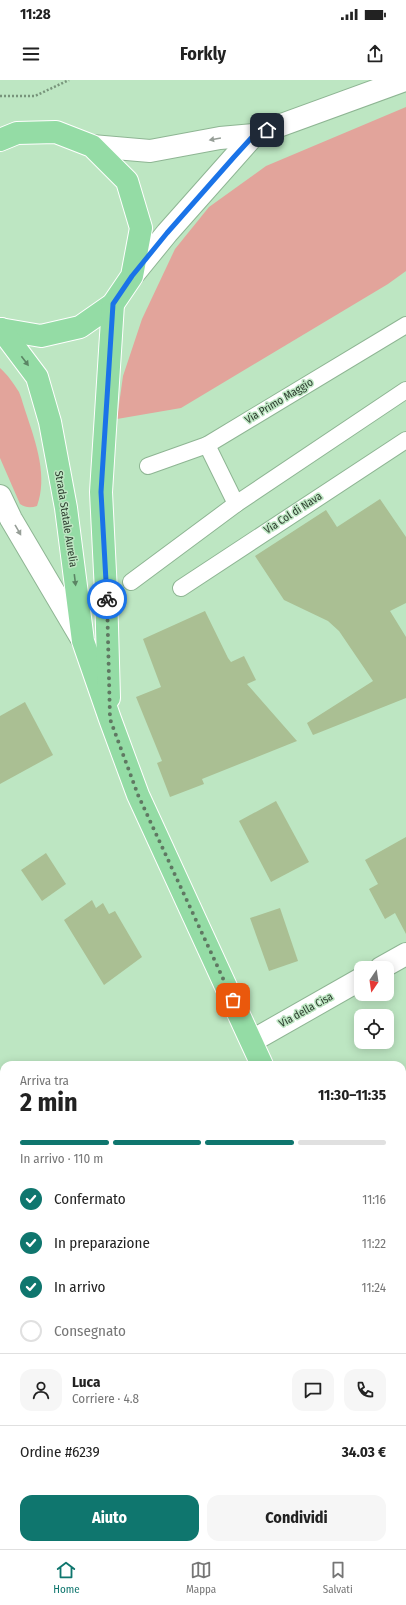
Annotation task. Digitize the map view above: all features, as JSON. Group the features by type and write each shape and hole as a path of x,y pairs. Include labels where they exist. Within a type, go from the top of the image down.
{"main road":[{"path":"0,329 41,336 80,327 113,304 132,276 141,228 126,182 92,146 56,132 6,133"},
{"name":"Strada Statale Aurelia","path":"110,719 101,492 113,304"},
{"name":"Strada Statale Aurelia","path":"0,329 37,377 50,422 66,508 83,641 110,719 138,795 260,1061"}],"street":[{"path":"92,146 150,151 220,138 254,135 405,80"},
{"path":"132,276 167,233 254,135"},
{"path":"0,496 11,519 83,641"},
{"path":"394,961 406,954"},
{"name":"Via della Cisa","path":"252,1041 354,983"}],"lane":[{"name":"Via Primo Maggio","path":"148,466 207,445 406,324"},
{"path":"131,582 236,504 406,390"},
{"name":"Via Col di Nava","path":"181,588 406,440"},
{"path":"207,445 236,504"}],"path":[{"path":"0,96 35,96 69,80"}],"shaded area":[{"path":"406,107 406,271 388,284 181,408 117,419 123,376 142,319 175,249 209,207 266,166"},
{"path":"0,368 19,392 40,460 40,495 37,506 35,507 26,507 20,504 0,458"}],"building":[{"path":"380,499 406,537 406,603 390,611 406,637 406,698 313,735 307,723 373,681 339,631 328,621 284,600 255,556 326,510 337,527"},
{"path":"205,611 228,658 231,662 244,656 256,680 247,684 297,741 202,779 204,784 170,797 157,763 162,761 136,697 161,687 143,639"},
{"path":"25,702 53,755 0,784 0,716"},
{"path":"276,801 309,862 271,882 239,821"},
{"path":"406,837 406,934 395,913 385,919 369,889 378,884 365,860"},
{"path":"46,853 66,884 42,901 21,870"},
{"path":"92,900 96,908 103,903 109,914 115,911 142,957 104,985 64,920"},
{"path":"280,908 298,961 269,971 250,918"}],"way so far":[{"path":"107,599 110,719 138,795 233,1000"}],"route":[{"path":"107,599 101,492 113,304 132,276 167,233 234,157 254,135 267,130"}]}
